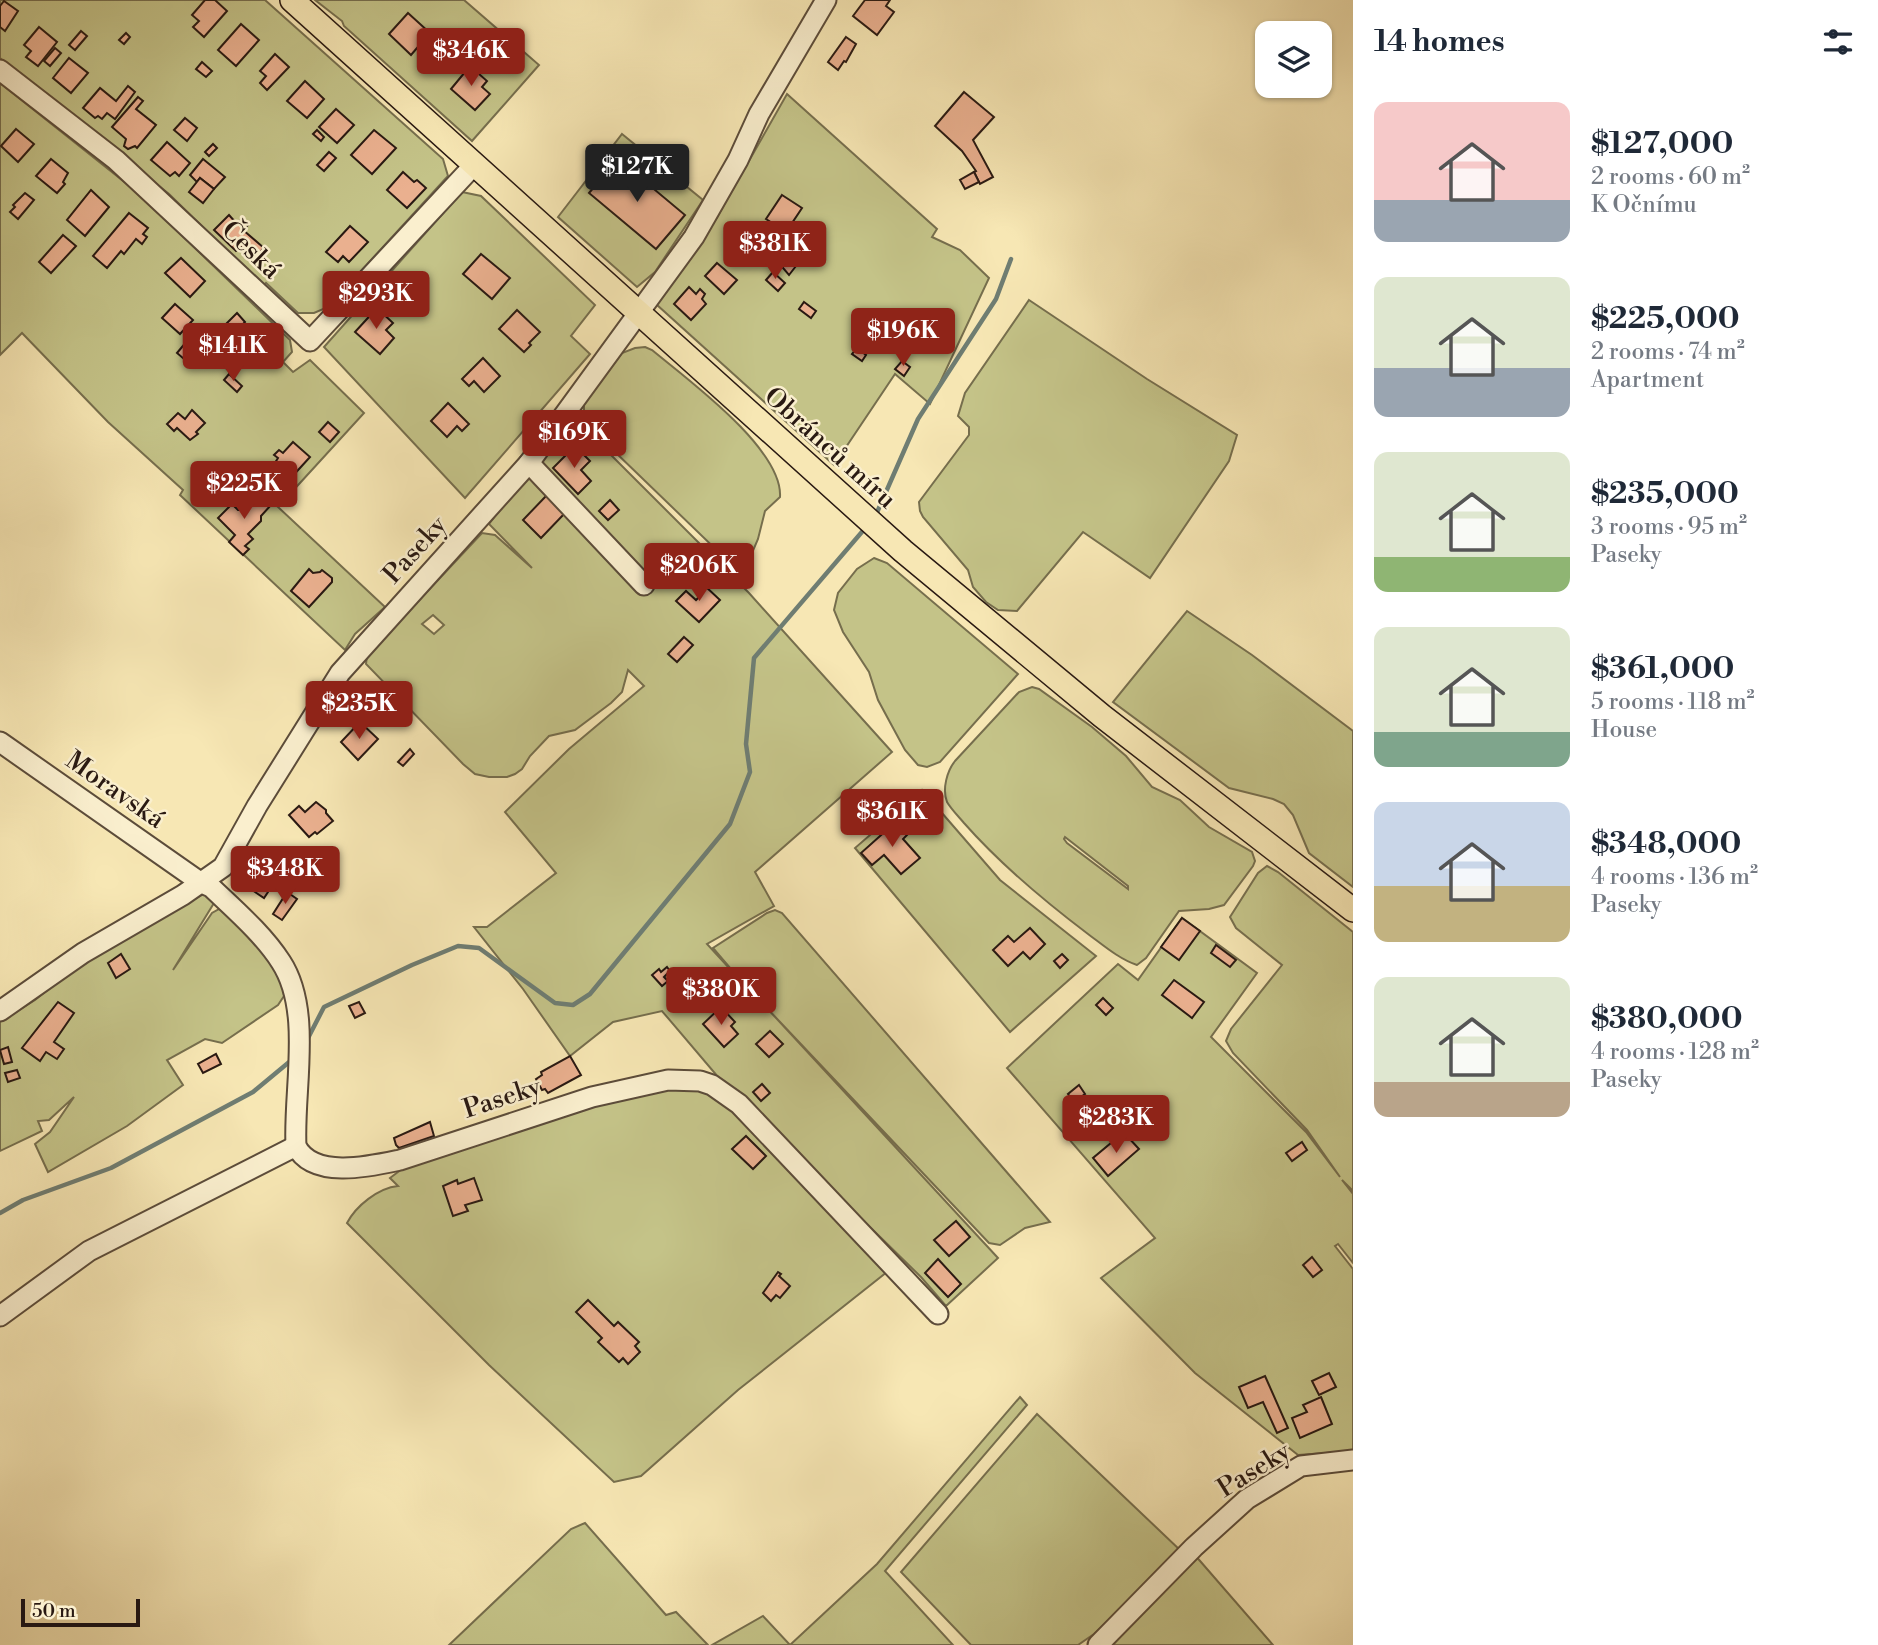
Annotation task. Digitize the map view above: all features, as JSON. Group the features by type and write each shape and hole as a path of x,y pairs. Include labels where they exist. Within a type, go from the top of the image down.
{"main road":[{"name":"Obránců míru","path":"292,0 837,493 1102,716 1353,910"}],"street":[{"name":"Paseky","path":"0,1011 83,953 183,895 222,867 340,673 529,463 639,314 715,202 759,114 826,0"},
{"name":"Česká","path":"0,70 116,160 310,341 475,164"},
{"path":"529,463 644,585"},
{"name":"Moravská","path":"0,742 200,882"},
{"path":"0,1316 89,1251 296,1146 298,1054 292,986 282,962 270,947 222,897 200,882"},
{"name":"Paseky","path":"296,1146 303,1156 325,1166 344,1168 378,1165 592,1097 668,1080 700,1081 712,1085 739,1104 938,1314"},
{"name":"Paseky","path":"1098,1645 1194,1547 1247,1499 1301,1466 1353,1460"}],"shaded area":[{"path":"0,0 265,0 443,159 448,176 328,307 314,313 298,313 266,283 263,286 169,194 0,58"},
{"path":"315,0 464,0 539,65 472,141 344,26 342,21"},
{"path":"0,83 137,192 290,340 292,352 283,362 293,372 310,360 364,413 278,507 385,607 355,634 345,650 180,495 183,490 108,422 22,333 0,355"},
{"path":"787,94 937,229 932,237 960,250 989,278 930,404 895,374 834,465 656,304 716,219"},
{"path":"622,134 703,200 655,272 637,287 558,217"},
{"path":"462,192 481,196 595,305 571,336 590,354 465,498 324,347"},
{"path":"1029,300 1237,435 1229,461 1150,578 1083,532 1017,611 998,610 986,602 973,587 968,570 923,517 919,502 969,435 969,427 958,416 965,393"},
{"path":"645,347 687,378 730,416 766,458 777,478 780,497 765,511 758,539 752,553 744,562 730,563 584,422 584,403 622,353"},
{"path":"574,418 749,593 892,752 755,872 774,906 707,944 742,982 713,948 767,913 775,910 782,913 1050,1222 1025,1228 1000,1245 989,1243 764,1005 998,1258 946,1306 921,1277 724,1084 662,1011 613,1022 570,1056 523,989 474,927 487,927 556,873 505,812 569,749 644,686 628,670 622,692 611,703 575,730 549,736 515,774 489,777 475,774 463,764 366,664 367,656 482,533 495,535 532,568 489,524 527,475 565,513 535,467","holes":["433,615 444,625 434,634 422,624"]},
{"path":"874,558 887,563 1018,674 940,762 927,767 918,765 905,750 878,700 869,672 843,632 834,610 838,593 857,569"},
{"path":"1187,611 1252,655 1353,731 1353,887 1309,853 1293,815 1284,804 1229,788 1113,702"},
{"path":"1032,687 1039,689 1092,727 1126,756 1152,787 1180,800 1209,827 1252,852 1255,861 1253,866 1224,905 1179,911 1146,958 1137,965 1111,951 1039,895 993,853 947,802 945,786 952,765 1019,692","holes":["1065,837 1128,886 1128,889 1067,843"]},
{"path":"922,790 1000,880 1096,956 1010,1032 855,848"},
{"path":"1267,866 1353,932 1353,1191 1342,1180 1353,1194 1353,1263 1338,1244 1335,1246 1353,1269 1353,1451 1298,1455 1195,1373 1101,1278 1155,1238 1007,1068 1118,964 1138,980 1182,918 1257,973 1211,1037 1306,1132 1340,1177 1307,1130 1233,1053 1226,1041 1231,1029 1282,965 1236,928 1230,917 1258,873"},
{"path":"207,892 214,903 173,970 212,913 221,908 261,948 277,970 284,996 278,1005 222,1043 205,1039 167,1060 183,1085 127,1126 48,1172 35,1144 50,1132 74,1097 49,1120 38,1121 42,1131 0,1151 0,1022 35,1000 89,957"},
{"path":"666,1086 706,1091 729,1103 892,1268 738,1390 641,1476 614,1482 489,1365 347,1223 368,1199 383,1190 398,1186 390,1178 406,1166 583,1106"},
{"path":"1020,1397 1027,1405 885,1571 953,1645 790,1645 877,1564"},
{"path":"1037,1414 1181,1551 1094,1634 1078,1645 971,1645 901,1572"},
{"path":"585,1523 666,1615 676,1612 708,1645 449,1645 571,1529"},
{"path":"1194,1554 1273,1645 1105,1645"},
{"path":"763,1616 790,1645 712,1645"}],"building":[{"path":"205,0 215,0 227,11 204,37 193,27 199,21 192,15"},
{"path":"865,0 890,0 886,6 894,12 877,35 853,16"},
{"path":"4,1 18,11 5,31 0,27 0,6"},
{"path":"408,13 430,33 411,55 389,34"},
{"path":"241,24 259,40 236,66 218,50"},
{"path":"39,27 57,42 38,66 26,57 31,51 24,45"},
{"path":"81,31 87,36 75,50 69,45"},
{"path":"126,33 130,37 124,44 119,40"},
{"path":"846,37 856,44 838,70 828,62"},
{"path":"55,48 61,53 50,66 44,61"},
{"path":"275,54 289,67 267,90 260,83 266,76 260,71"},
{"path":"69,58 88,73 71,93 53,78"},
{"path":"202,62 212,71 206,77 196,69"},
{"path":"470,66 487,81 482,87 490,94 475,110 451,89"},
{"path":"305,81 324,99 307,118 287,101"},
{"path":"128,86 135,92 115,119 107,113 102,119 98,116 95,118 83,108 100,88 116,101"},
{"path":"964,92 994,117 973,140 993,177 980,184 974,172 976,171 962,151 935,126"},
{"path":"138,97 143,101 136,109 156,125 137,148 135,146 128,149 124,146 126,139 112,127"},
{"path":"336,109 354,125 337,143 319,127"},
{"path":"185,118 197,128 187,141 174,130"},
{"path":"16,129 34,144 18,162 1,146"},
{"path":"317,130 324,137 321,141 313,134"},
{"path":"374,130 396,148 372,174 351,155"},
{"path":"167,142 190,163 179,176 175,172 170,176 151,160"},
{"path":"213,144 217,148 209,156 205,152"},
{"path":"329,152 336,158 324,171 317,165"},
{"path":"51,159 68,173 63,182 65,184 57,193 36,176"},
{"path":"203,159 225,177 214,189 200,178 197,182 190,175"},
{"path":"618,159 685,215 656,249 589,193"},
{"path":"403,172 426,188 407,208 387,190"},
{"path":"974,172 979,182 965,189 960,180"},
{"path":"200,178 214,189 203,203 189,192"},
{"path":"91,190 109,207 85,236 67,220"},
{"path":"25,193 34,200 18,219 10,212"},
{"path":"782,195 802,208 788,229 766,219"},
{"path":"129,213 148,228 143,234 147,237 142,244 136,239 124,254 121,251 107,268 93,256"},
{"path":"229,215 237,224 242,219 248,225 243,230 264,248 254,259 241,247 236,251 214,230"},
{"path":"350,226 368,242 349,262 343,256 338,262 326,252"},
{"path":"63,235 76,246 51,273 39,262"},
{"path":"481,254 510,278 492,299 463,274"},
{"path":"782,254 796,266 789,275 777,261"},
{"path":"181,258 205,281 190,297 165,273"},
{"path":"717,263 737,280 724,294 705,276"},
{"path":"773,272 785,283 778,291 766,280"},
{"path":"689,287 696,294 700,289 705,294 702,299 706,304 691,320 674,304"},
{"path":"804,302 816,311 811,318 799,309"},
{"path":"175,304 193,320 180,334 162,318"},
{"path":"377,308 393,323 386,330 394,338 380,354 355,332"},
{"path":"517,310 540,332 524,352 499,329"},
{"path":"237,313 245,322 230,338 221,329"},
{"path":"246,326 268,344 252,360 235,344 238,341 235,338"},
{"path":"187,341 195,348 184,359 177,353"},
{"path":"857,348 866,355 862,361 852,354"},
{"path":"483,358 500,376 484,392 474,381 469,386 462,379"},
{"path":"902,361 910,367 904,376 895,369"},
{"path":"231,362 238,368 232,374 225,367"},
{"path":"229,374 242,386 237,392 224,380"},
{"path":"448,403 469,424 462,431 457,426 447,437 431,421"},
{"path":"192,410 205,423 190,440 177,428 174,431 167,424 178,413 185,419"},
{"path":"328,422 339,432 330,442 319,432"},
{"path":"293,442 310,457 289,480 287,478 280,485 268,474 278,458 274,455 279,450 283,453"},
{"path":"575,446 590,461 581,470 591,481 578,494 553,468"},
{"path":"259,493 271,505 261,516 261,521 248,534 253,539 245,546 249,549 243,555 229,542 235,535 218,518 232,504 238,510 246,510 246,506"},
{"path":"547,495 565,513 541,538 523,520"},
{"path":"610,500 619,510 608,520 599,511"},
{"path":"309,569 313,573 322,570 332,578 332,582 309,607 291,591"},
{"path":"705,586 720,600 699,622 676,601 686,591 696,600 699,597 697,594"},
{"path":"684,637 693,645 677,662 668,654"},
{"path":"360,722 378,739 358,760 341,742"},
{"path":"410,749 414,754 403,766 398,762"},
{"path":"316,802 326,810 333,821 309,837 289,815 299,806 305,812"},
{"path":"898,820 909,833 903,839 920,858 901,874 884,855 872,865 861,853"},
{"path":"255,860 274,872 266,883 272,886 264,898 240,882"},
{"path":"287,892 297,899 282,920 273,914"},
{"path":"1182,918 1200,931 1179,960 1161,947"},
{"path":"1030,928 1045,944 1030,959 1023,952 1008,966 993,950 1008,936 1014,942"},
{"path":"1216,945 1236,960 1230,967 1211,953"},
{"path":"121,954 130,969 116,978 108,963"},
{"path":"1062,954 1068,960 1060,968 1054,961"},
{"path":"667,967 670,971 664,977 668,981 662,986 652,975"},
{"path":"1174,980 1204,1002 1192,1018 1162,995"},
{"path":"1103,998 1113,1008 1106,1015 1096,1005"},
{"path":"58,1002 74,1013 54,1042 64,1049 57,1059 46,1052 40,1061 22,1048"},
{"path":"359,1002 365,1013 355,1018 349,1006"},
{"path":"721,1007 735,1022 731,1026 738,1034 724,1047 703,1024"},
{"path":"770,1031 783,1044 769,1057 756,1044"},
{"path":"8,1047 12,1062 4,1064 0,1050"},
{"path":"216,1054 221,1064 203,1073 198,1064"},
{"path":"570,1056 581,1075 548,1093 545,1089 542,1090 536,1079 542,1075 541,1072"},
{"path":"17,1070 20,1078 8,1082 5,1073"},
{"path":"762,1084 770,1093 761,1101 753,1092"},
{"path":"1079,1085 1085,1094 1074,1102 1068,1094"},
{"path":"1109,1104 1117,1123 1105,1128 1097,1109"},
{"path":"430,1122 434,1136 399,1148 396,1145 394,1138"},
{"path":"746,1136 766,1156 753,1169 732,1149"},
{"path":"1127,1136 1139,1149 1108,1176 1093,1158 1117,1138 1120,1142"},
{"path":"1302,1142 1307,1150 1292,1161 1286,1153"},
{"path":"474,1178 482,1200 465,1205 468,1211 453,1216 443,1186 457,1180 458,1184"},
{"path":"956,1221 970,1237 949,1256 934,1240"},
{"path":"1312,1257 1322,1270 1313,1277 1303,1265"},
{"path":"938,1259 961,1284 948,1297 925,1273"},
{"path":"778,1272 790,1286 780,1298 776,1295 771,1301 763,1293"},
{"path":"588,1300 614,1326 618,1322 639,1342 635,1346 640,1352 628,1364 623,1358 619,1362 598,1342 602,1338 576,1312"},
{"path":"1329,1373 1336,1387 1319,1395 1312,1381"},
{"path":"1265,1376 1288,1428 1277,1433 1263,1402 1248,1408 1239,1387"},
{"path":"1321,1397 1332,1424 1300,1438 1292,1418 1307,1412 1303,1405"}],"waterway":[{"path":"875,517 918,419 996,299 1011,259"},
{"path":"307,1040 324,1007 458,946 479,948 555,1003 573,1005 590,994 730,824 750,772 746,744 754,658 867,526"},
{"path":"0,1213 23,1200 111,1168 253,1092 294,1058"}]}
